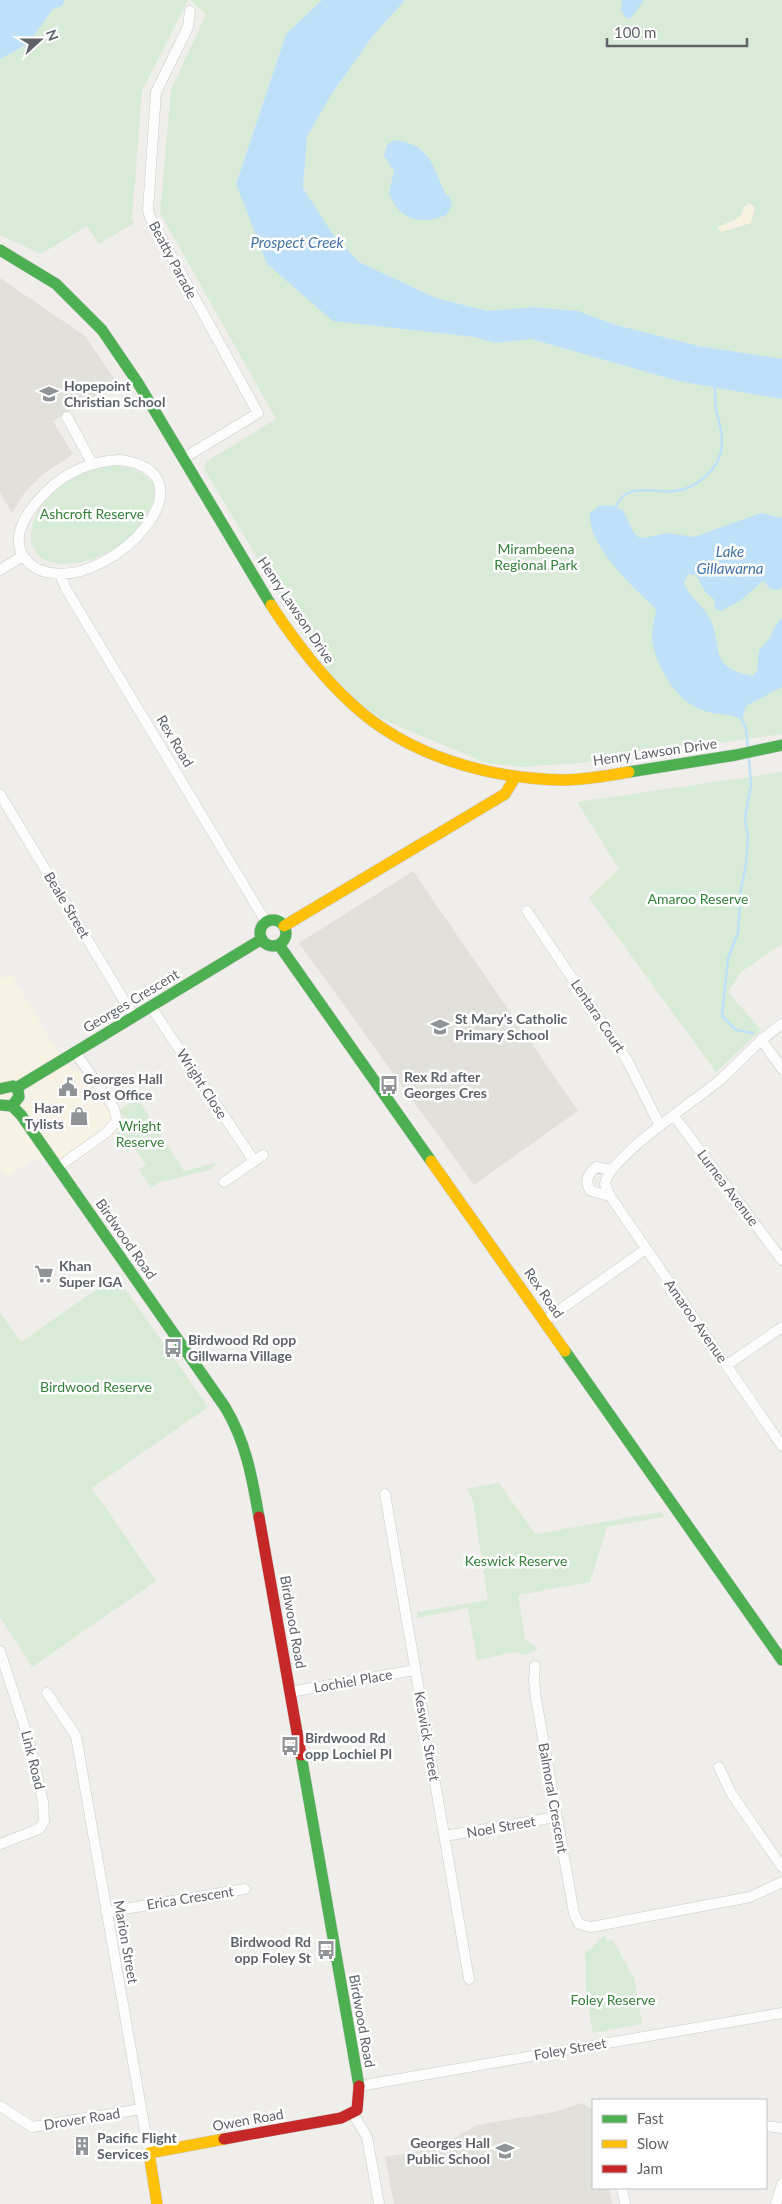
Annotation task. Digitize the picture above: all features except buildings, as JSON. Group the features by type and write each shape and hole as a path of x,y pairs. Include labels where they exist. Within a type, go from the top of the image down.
{"main road":[{"name":"Henry Lawson Drive","path":"0,250 34,268 60,287 98,325 184,458 280,617 310,660 342,696 382,728 420,750 468,767 516,776 564,780 742,754 782,745"},
{"path":"284,926 505,794 516,776"},
{"path":"276,920 284,926 286,934 279,944 269,945 262,938 260,931 266,922 276,920"},
{"name":"Georges Crescent","path":"16,1088 262,938"},
{"name":"Rex Road","path":"279,944 782,1660"},
{"path":"0,1089 9,1086 16,1088 19,1097 6,1106"},
{"name":"Birdwood Road","path":"6,1106 22,1115 238,1428 250,1466 359,2086 360,2105 353,2114"},
{"name":"Owen Road","path":"148,2152 334,2120 353,2114"},
{"name":"Marion Street","path":"148,2152 158,2204"}],"street":[{"name":"Beatty Parade","path":"184,458 258,413 150,217 148,210 156,92 186,30 190,11"},
{"path":"67,417 92,463"},
{"path":"120,460 139,465 152,474 158,484 160,502 151,522 124,550 97,566 60,574 36,569 23,556 19,542 21,527 28,513 52,486 69,474 92,463 120,460"},
{"path":"0,570 23,556"},
{"name":"Rex Road","path":"60,574 66,589 266,922"},
{"name":"Beale Street","path":"0,794 134,1017"},
{"name":"Lentara Court","path":"527,911 627,1060 660,1126"},
{"name":"Wright Close","path":"151,1006 258,1158 224,1182"},
{"path":"610,1196 605,1184 611,1170 660,1126 720,1079 761,1038 782,1024"},
{"path":"761,1038 782,1068"},
{"path":"58,1167 106,1133 117,1121 114,1108 75,1052"},
{"name":"Lurnea Avenue","path":"674,1116 782,1260"},
{"path":"610,1196 591,1192 587,1186 588,1175 596,1167 611,1170"},
{"name":"Amaroo Avenue","path":"610,1196 782,1446"},
{"path":"544,1321 646,1249"},
{"path":"727,1365 782,1327"},
{"name":"Keswick Street","path":"385,1494 470,1979"},
{"name":"Link Road","path":"0,1652 30,1744 45,1816 39,1829 0,1844"},
{"name":"Balmoral Crescent","path":"535,1666 536,1699 556,1817 574,1914 583,1926"},
{"name":"Lochiel Place","path":"290,1692 415,1670"},
{"name":"Marion Street","path":"47,1693 76,1736 148,2152"},
{"path":"719,1767 731,1793 782,1867"},
{"name":"Noel Street","path":"445,1836 556,1817"},
{"path":"582,1938 583,1926 750,1897 782,1882"},
{"name":"Erica Crescent","path":"106,1912 245,1889"},
{"name":"Foley Street","path":"359,2086 782,2013"},
{"name":"Drover Road","path":"0,2106 32,2127 140,2110"},
{"path":"353,2114 367,2137 379,2204"},
{"path":"767,2126 782,2128"},
{"path":"776,2204 782,2184"},
{"path":"622,2189 625,2204"}],"shaded area":[{"name":"Hopepoint Christian School","path":"0,278 85,336 117,383 53,421 73,454 42,475 25,492 12,513 0,493"},
{"name":"St Mary's Catholic Primary School","path":"413,871 578,1111 474,1185 299,943"},
{"path":"11,974 54,1047 72,1069 79,1070 88,1065 124,1115 126,1123 115,1135 67,1169 36,1158 7,1177 0,1166 0,980"},
{"name":"Georges Hall Public School","path":"582,2103 592,2109 592,2189 609,2189 612,2204 394,2204 385,2157 436,2148 477,2125 554,2112"}],"green space":[{"path":"65,0 188,0 142,91 132,219 134,223 99,244 87,226 41,254 0,235 0,59 28,44 53,8 62,6"},
{"name":"Mirambeena Regional Park","path":"190,0 322,0 286,34 236,184 474,337 496,343 531,339 678,381 782,399 782,734 581,763 521,767 486,763 382,719 361,704 329,672 304,636 204,469 206,462 276,419 160,213 171,90 206,14"},
{"path":"405,0 782,0 782,359 699,346 616,325 578,311 533,307 489,311 436,298 359,262 332,233 303,188 307,137 331,95 372,37"},
{"name":"Ashcroft Reserve","path":"112,466 135,470 153,483 154,496 147,515 131,536 110,551 88,560 66,564 47,561 35,551 31,534 39,509 54,492 71,480 91,471"},
{"name":"Amaroo Reserve","path":"782,772 782,944 741,972 728,992 761,1030 716,1072 589,898 619,869 577,802"},
{"name":"Wright Reserve","path":"137,1098 184,1171 219,1162 209,1170 158,1183 151,1188 139,1170 146,1165 134,1148 127,1152 115,1135 126,1123 120,1110"},
{"name":"Birdwood Reserve","path":"116,1276 208,1407 92,1488 156,1581 32,1667 0,1617 0,1312 21,1342"},
{"name":"Keswick Reserve","path":"499,1483 535,1534 661,1512 664,1517 607,1527 590,1582 518,1595 525,1639 538,1649 526,1655 515,1652 477,1660 468,1608 417,1618 417,1612 488,1600 473,1501 467,1489"},
{"name":"Foley Reserve","path":"604,1935 607,1941 612,1939 634,1978 642,2024 593,2033 586,1991 585,1952 592,1948"}],"sand":[{"path":"749,203 755,207 751,223 722,232 717,229 737,219 744,207"}],"water":[{"path":"0,0 65,0 62,6 53,9 28,44 0,59"},
{"name":"Prospect Creek","path":"322,0 405,0 372,37 331,95 307,137 303,188 332,233 359,262 436,298 488,311 533,307 578,311 616,325 699,346 782,359 782,399 678,381 531,339 496,343 474,337 333,321 267,264 236,184 286,34"},
{"path":"622,0 644,0 631,18 626,18 621,10"},
{"path":"394,140 406,142 423,151 433,165 445,193 450,198 452,206 446,215 428,220 419,220 404,214 393,202 389,193 394,171 384,156 387,145"},
{"name":"Lake Gillawarna","path":"610,505 623,510 633,531 638,537 644,538 667,533 694,537 761,513 782,518 782,587 779,590 771,589 763,581 741,600 721,611 715,608 714,599 706,593 696,575 688,574 684,583 709,617 714,628 722,661 728,667 738,672 752,676 757,671 759,650 769,639 778,621 782,618 782,687 746,706 742,720 702,710 684,699 669,681 658,661 652,640 656,609 614,566 596,539 591,526 590,513 599,506"}],"waterway":[{"path":"615,509 619,500 632,492 640,490 675,491 690,487 704,477 715,465 722,445 721,429 716,409 715,386"},
{"path":"741,717 746,729 748,748"},
{"path":"749,758 751,785 745,818 748,837 746,864 741,889 738,933 728,958 722,1016 736,1030 753,1033"}],"traffic: fast":[{"path":"0,250 56,284 102,330 138,383 271,605"},
{"path":"629,772 736,755 782,745"},
{"path":"273,920 282,924 286,933 282,942 273,946 264,942 260,933 264,924 273,920"},
{"path":"16,1088 262,939"},
{"path":"279,945 431,1161"},
{"path":"0,1089 13,1086 18,1090 19,1097 12,1106 0,1105"},
{"path":"12,1106 21,1115 225,1407 243,1447 251,1474 259,1517"},
{"path":"565,1351 782,1660"},
{"path":"301,1755 359,2086"}],"traffic: slow":[{"path":"271,605 308,657 340,693 374,722 398,738 423,750 477,769 533,778 578,779 629,772"},
{"path":"284,926 505,794 516,776"},
{"path":"431,1161 565,1351"},
{"path":"157,2204 149,2153 224,2139"}],"traffic: jam":[{"path":"259,1517 301,1755"},
{"path":"224,2139 341,2118 357,2110 359,2086"}],"place":[{"name":"Hopepoint Christian School","path":"49,394"},
{"name":"St Mary's Catholic Primary School","path":"440,1027"},
{"name":"Rex Rd after Georges Cres","path":"389,1085"},
{"name":"Georges Hall Post Office","path":"68,1087"},
{"name":"Haar Tylists","path":"79,1116"},
{"name":"Khan Super IGA","path":"44,1274"},
{"name":"Birdwood Rd opp Gillwarna Village","path":"173,1348"},
{"name":"Birdwood Rd opp Lochiel Pl","path":"290,1746"},
{"name":"Birdwood Rd opp Foley St","path":"326,1950"},
{"name":"Pacific Flight Services","path":"82,2146"},
{"name":"Georges Hall Public School","path":"505,2151"}]}
